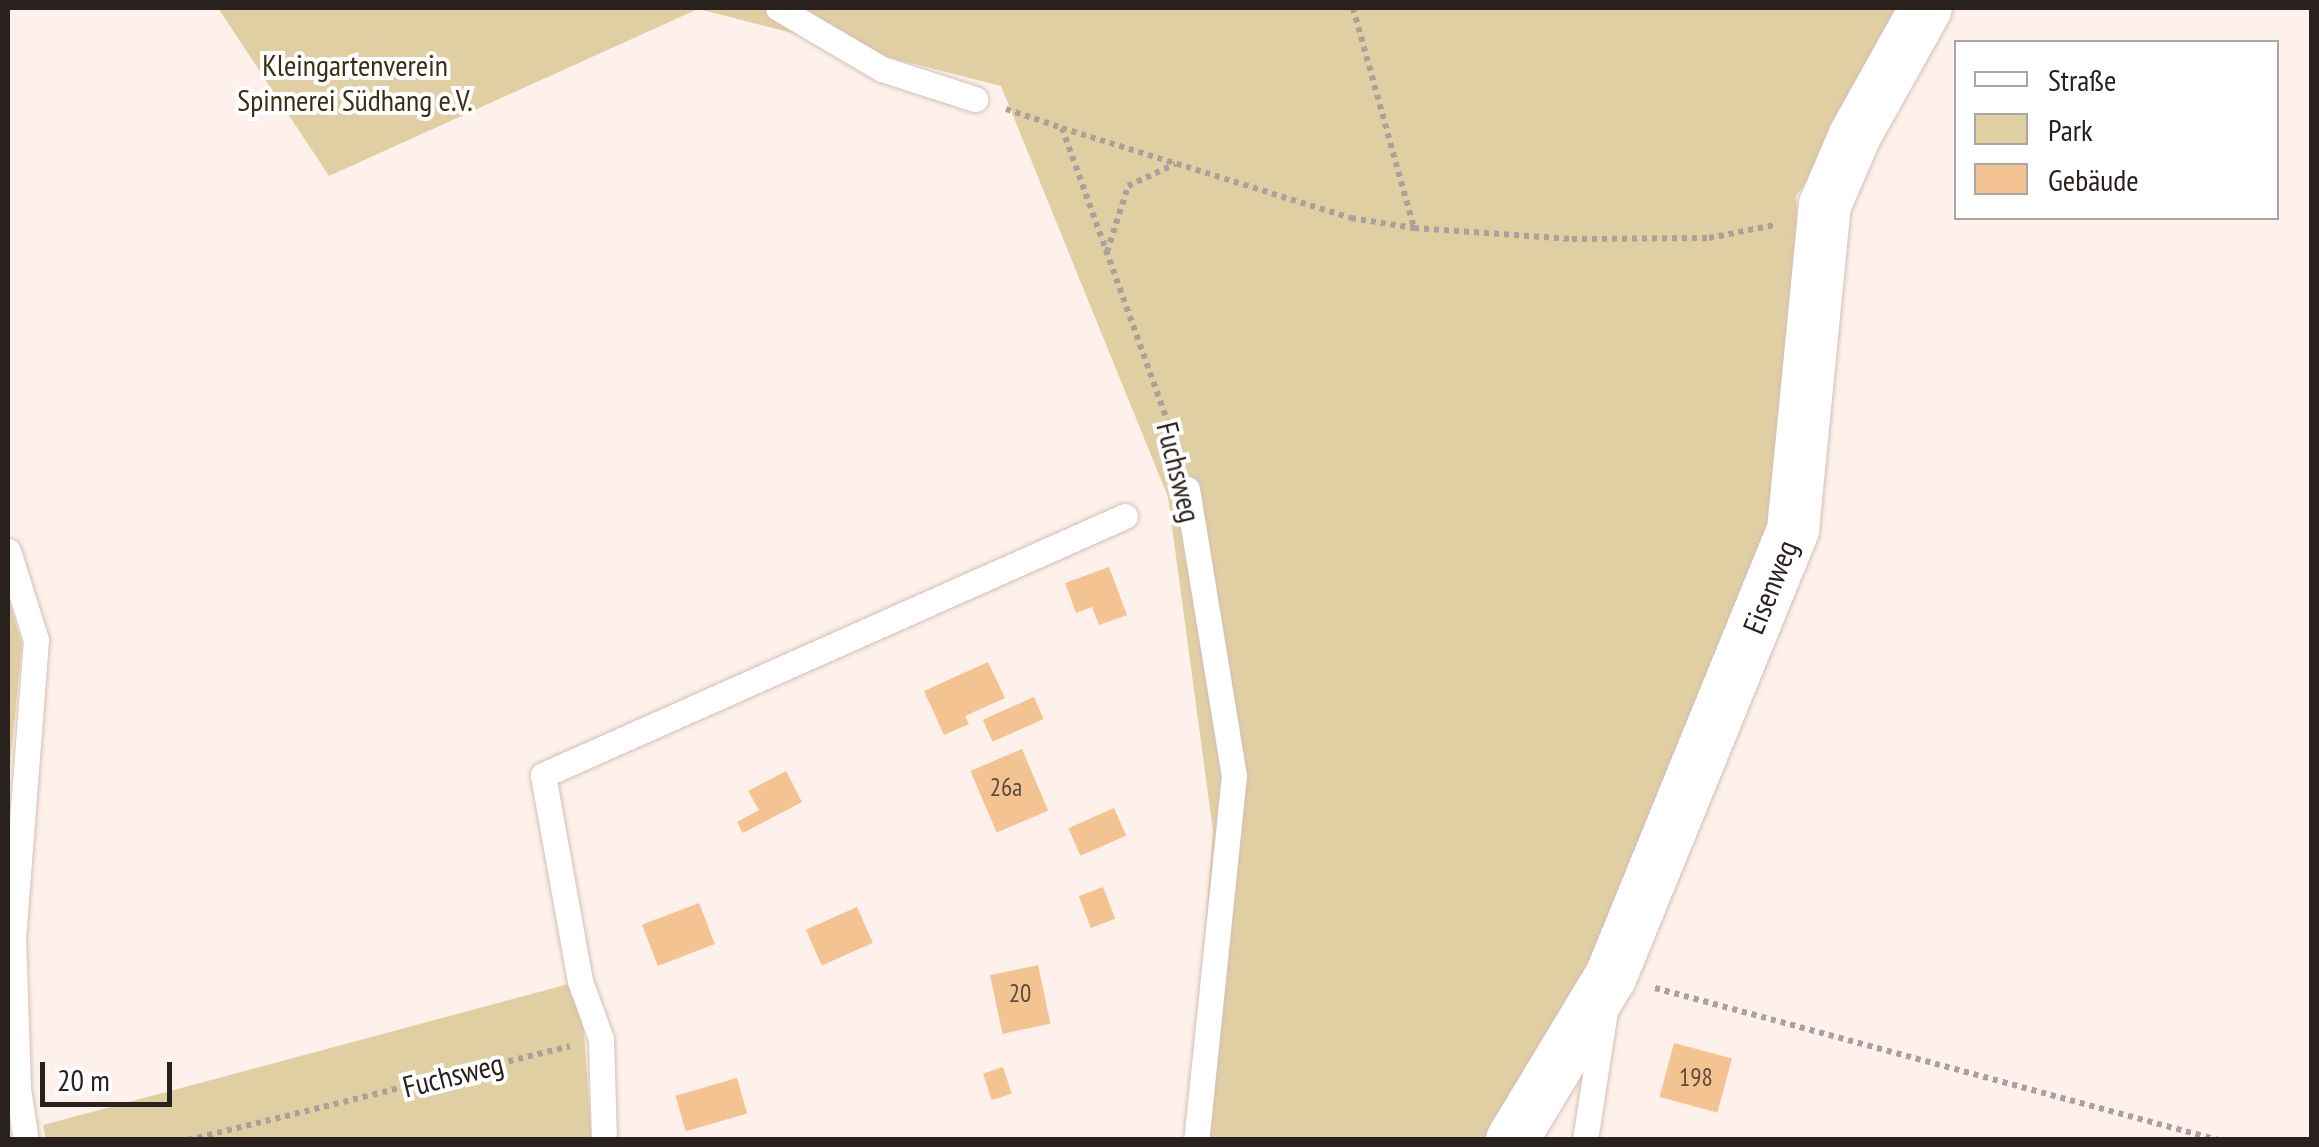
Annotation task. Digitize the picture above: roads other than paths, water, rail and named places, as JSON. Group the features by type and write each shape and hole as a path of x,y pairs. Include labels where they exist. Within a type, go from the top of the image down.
{"street":[{"name":"Eisenweg","path":"1512,1140 1611,976 1793,530 1824,205 1855,135 1926,8"}],"lane":[{"path":"778,8 882,69 975,99"},
{"name":"Fuchsweg","path":"1187,489 1234,775 1196,1140"},
{"name":"Fuchsweg","path":"604,1140 601,1039 580,981 543,775 1125,516"},
{"path":"8,551 36,640 13,937 18,1090 26,1140"},
{"path":"1585,1140 1611,976"}],"park label":[{"name":"Kleingartenverein Spinnerei Südhang e.V.","path":"355,82"}]}
